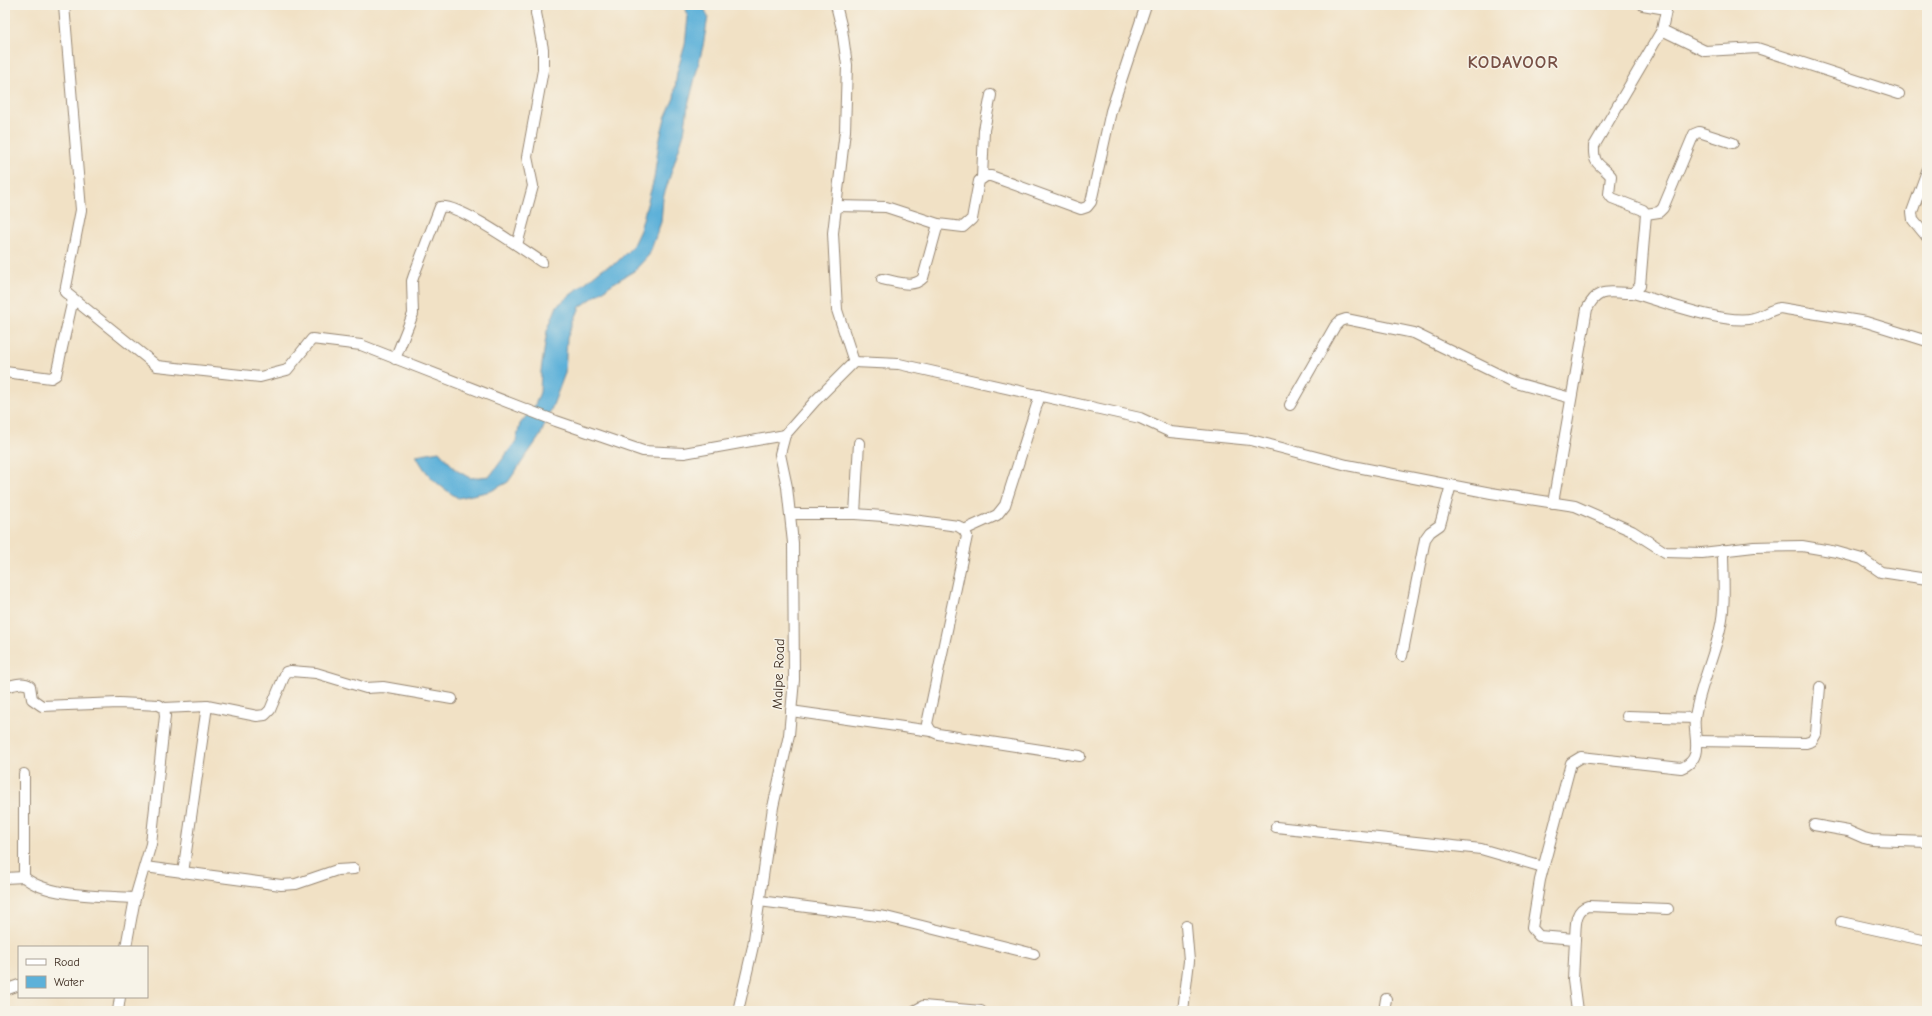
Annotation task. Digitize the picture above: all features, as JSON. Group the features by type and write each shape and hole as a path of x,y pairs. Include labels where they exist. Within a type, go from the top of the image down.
{"street":[{"path":"64,5 81,210 65,292 157,366 260,377 287,370 312,339 361,346 556,421 643,451 684,454 785,435"},
{"path":"517,245 533,186 527,157 543,70 543,49 536,13 537,5"},
{"path":"836,5 842,29 847,65 845,131 833,233 837,310 854,362 899,364 1140,418 1170,432 1251,440 1347,464 1451,485 1575,506 1632,531 1665,552 1702,553 1754,547 1802,546 1837,552 1862,559 1881,572 1927,579"},
{"path":"982,178 991,176 1082,209 1087,207 1091,202 1110,111 1146,5"},
{"path":"1633,294 1640,286 1646,214 1643,210 1612,198 1609,194 1611,176 1600,167 1595,160 1594,146 1662,30 1667,7 1643,5"},
{"path":"1662,30 1705,51 1758,48 1899,94"},
{"path":"836,206 886,207 938,224 956,227 963,227 968,224 972,219 979,181 982,178 984,130 991,95"},
{"path":"1646,214 1659,212 1663,208 1694,134 1698,132 1733,143"},
{"path":"1927,171 1912,212 1913,220 1927,237"},
{"path":"395,359 413,314 412,281 440,207 448,206 485,224 542,262"},
{"path":"882,278 912,284 918,283 922,278 938,224"},
{"path":"1553,503 1587,309 1592,298 1602,292 1633,294 1711,316 1743,320 1755,318 1768,311 1780,308 1866,322 1927,341"},
{"path":"5,372 50,378 56,376 73,299"},
{"path":"1290,405 1335,326 1340,321 1346,319 1414,333 1522,385 1571,398"},
{"name":"Malpe Road","path":"738,1011 753,946 773,808 789,735 794,673 793,543 787,487 780,454 785,435 815,401 854,362"},
{"path":"964,530 997,514 1005,505 1040,395"},
{"path":"855,514 859,443"},
{"path":"1402,656 1425,539 1430,532 1440,525 1451,485"},
{"path":"790,514 855,514 958,526 964,530 967,536 926,724 931,731"},
{"path":"1575,939 1539,936 1532,928 1543,868 1571,764 1581,757 1681,768 1688,765 1693,760 1697,741 1695,718 1722,619 1723,550"},
{"path":"5,687 26,683 30,686 32,699 42,706 119,703 159,705 164,708 207,706 257,716 265,715 270,710 286,672 291,671 316,673 366,688 386,687 452,699"},
{"path":"1697,741 1806,743 1812,741 1816,734 1820,687"},
{"path":"183,872 207,706"},
{"path":"126,946 135,898 151,844 165,716 164,708"},
{"path":"791,711 931,731 938,734 1080,756"},
{"path":"1627,716 1695,718"},
{"path":"24,774 24,877"},
{"path":"1814,825 1848,831 1872,840 1927,842"},
{"path":"1276,827 1481,849 1543,868"},
{"path":"145,867 285,885 296,884 337,870 354,869"},
{"path":"5,878 24,877 32,884 55,891 135,898"},
{"path":"759,902 886,917 1034,954"},
{"path":"1577,1011 1573,980 1578,912 1582,908 1588,906 1668,909"},
{"path":"1841,922 1927,941"},
{"path":"1183,1011 1189,961 1186,926"},
{"path":"5,990 18,985"},
{"path":"118,1011 120,998"},
{"path":"1384,1011 1386,999"},
{"path":"914,1011 923,1006 981,1011"}],"water":[{"path":"604,5 636,5 617,12"},
{"path":"685,5 703,5 708,17 703,46 688,106 684,133 663,198 661,222 649,255 634,271 612,284 580,307 567,338 565,373 553,405 540,436 508,482 491,491 458,498 429,475 416,455 439,451 456,470 470,478 490,476 516,441 520,424 535,405 540,392 541,371 547,331 557,306 602,269 616,263 632,247 640,230 654,179 659,142 665,118 674,98 677,72 685,45 688,17"}],"district":[{"name":"KODAVOOR","path":"1513,62"}]}
